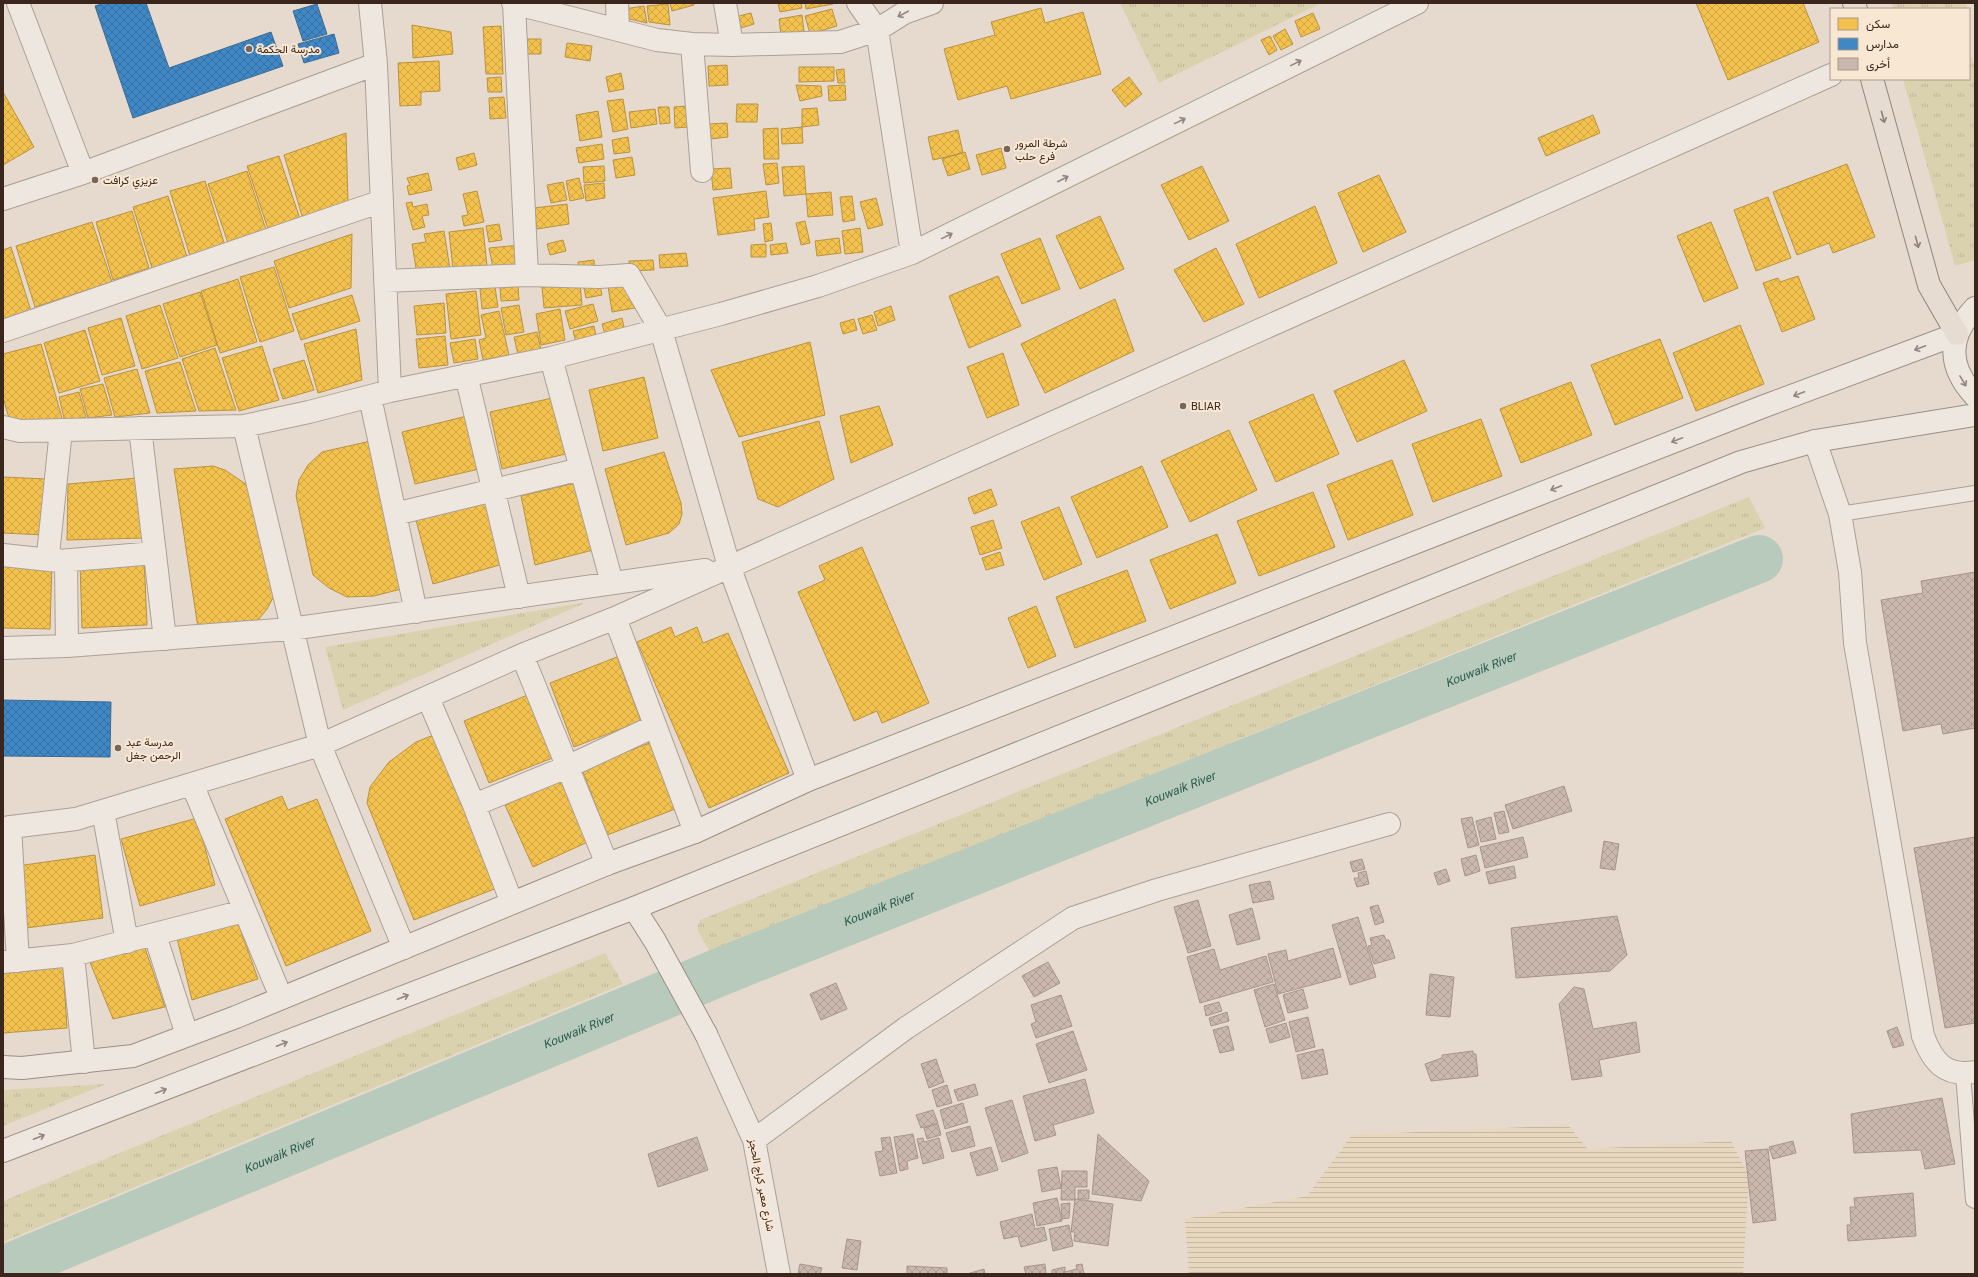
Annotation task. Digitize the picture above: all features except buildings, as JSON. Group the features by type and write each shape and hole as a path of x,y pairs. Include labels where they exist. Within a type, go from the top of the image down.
{"main road":[{"path":"1872,80 1928,285 1957,334"}],"street":[{"path":"18,3 84,173"},
{"path":"370,3 376,64 385,281 380,394 395,514 416,612"},
{"path":"527,275 513,3 657,40 692,44 732,44 840,42 877,30 904,13 932,3"},
{"path":"617,3 618,29"},
{"path":"725,3 732,44"},
{"path":"858,3 877,30 912,253"},
{"path":"3,427 20,431 244,426 380,394 551,358 661,330 818,286 912,253 1416,3"},
{"path":"692,44 702,171"},
{"path":"3,199 84,173 376,64"},
{"path":"244,910 155,935 73,955 10,961 7,828 76,819 320,745 522,655 615,618 1830,75"},
{"path":"3,332 382,201"},
{"path":"385,281 527,275 599,277 629,275 661,330 729,566 808,780"},
{"path":"1975,308 1965,319 1957,334 1954,351 1956,368 1964,383 1975,396"},
{"path":"3,1067 22,1068 133,1056 404,948 607,864 695,832 808,780 1762,407 1957,334"},
{"path":"551,358 612,583"},
{"path":"466,375 519,596"},
{"path":"3,1151 634,908 1741,462 1816,441 1975,415"},
{"path":"244,426 291,630 320,745 404,948"},
{"path":"140,428 165,639"},
{"path":"61,430 48,555 66,565 67,646"},
{"path":"1816,441 1840,514 1850,572 1855,643 1923,1036 1930,1054 1942,1067 1969,1073"},
{"path":"395,514 581,469"},
{"path":"3,555 59,561 154,553"},
{"path":"3,648 67,646 291,630 729,566"},
{"path":"615,618 695,832"},
{"path":"522,655 607,864"},
{"path":"428,698 474,805 512,903"},
{"path":"474,805 567,767 655,726"},
{"path":"192,784 281,997"},
{"path":"104,811 127,942"},
{"path":"754,1140 906,1028 1072,918 1157,890 1389,824"},
{"name":"شارع معبر كراج الحجز","path":"634,908 655,941 706,1034 754,1140 779,1274"},
{"path":"155,935 186,1035"},
{"path":"73,955 84,1062"}],"lane":[{"path":"1840,514 1975,493"},
{"path":"1969,1073 1973,1200 1975,1201"}],"shaded area":[{"path":"1568,1125 1588,1149 1731,1141 1749,1176 1743,1274 1189,1274 1185,1219 1307,1196 1352,1135"}],"green space":[{"path":"1120,3 1321,3 1159,83"},
{"path":"1892,3 1966,3 1967,8 1893,8"},
{"path":"1970,57 1972,57 1975,69 1975,260 1955,266 1903,80 1970,80"},
{"path":"1749,497 1765,528 710,952 697,929 700,920"},
{"path":"587,602 343,710 325,647"},
{"path":"605,953 623,984 3,1242 3,1201"},
{"path":"106,1084 3,1126 3,1090"}],"waterway":[{"name":"Kouwaik River","path":"3,1270 737,965 1759,559"}],"place":[{"name":"مدرسة الحكمة","path":"249,49"},
{"name":"شرطة المرور فرع حلب","path":"1007,149"},
{"name":"عزيزي كرافت","path":"95,180"},
{"name":"BLIAR","path":"1183,406"},
{"name":"مدرسة عبد الرحمن جغل","path":"118,748"}]}
